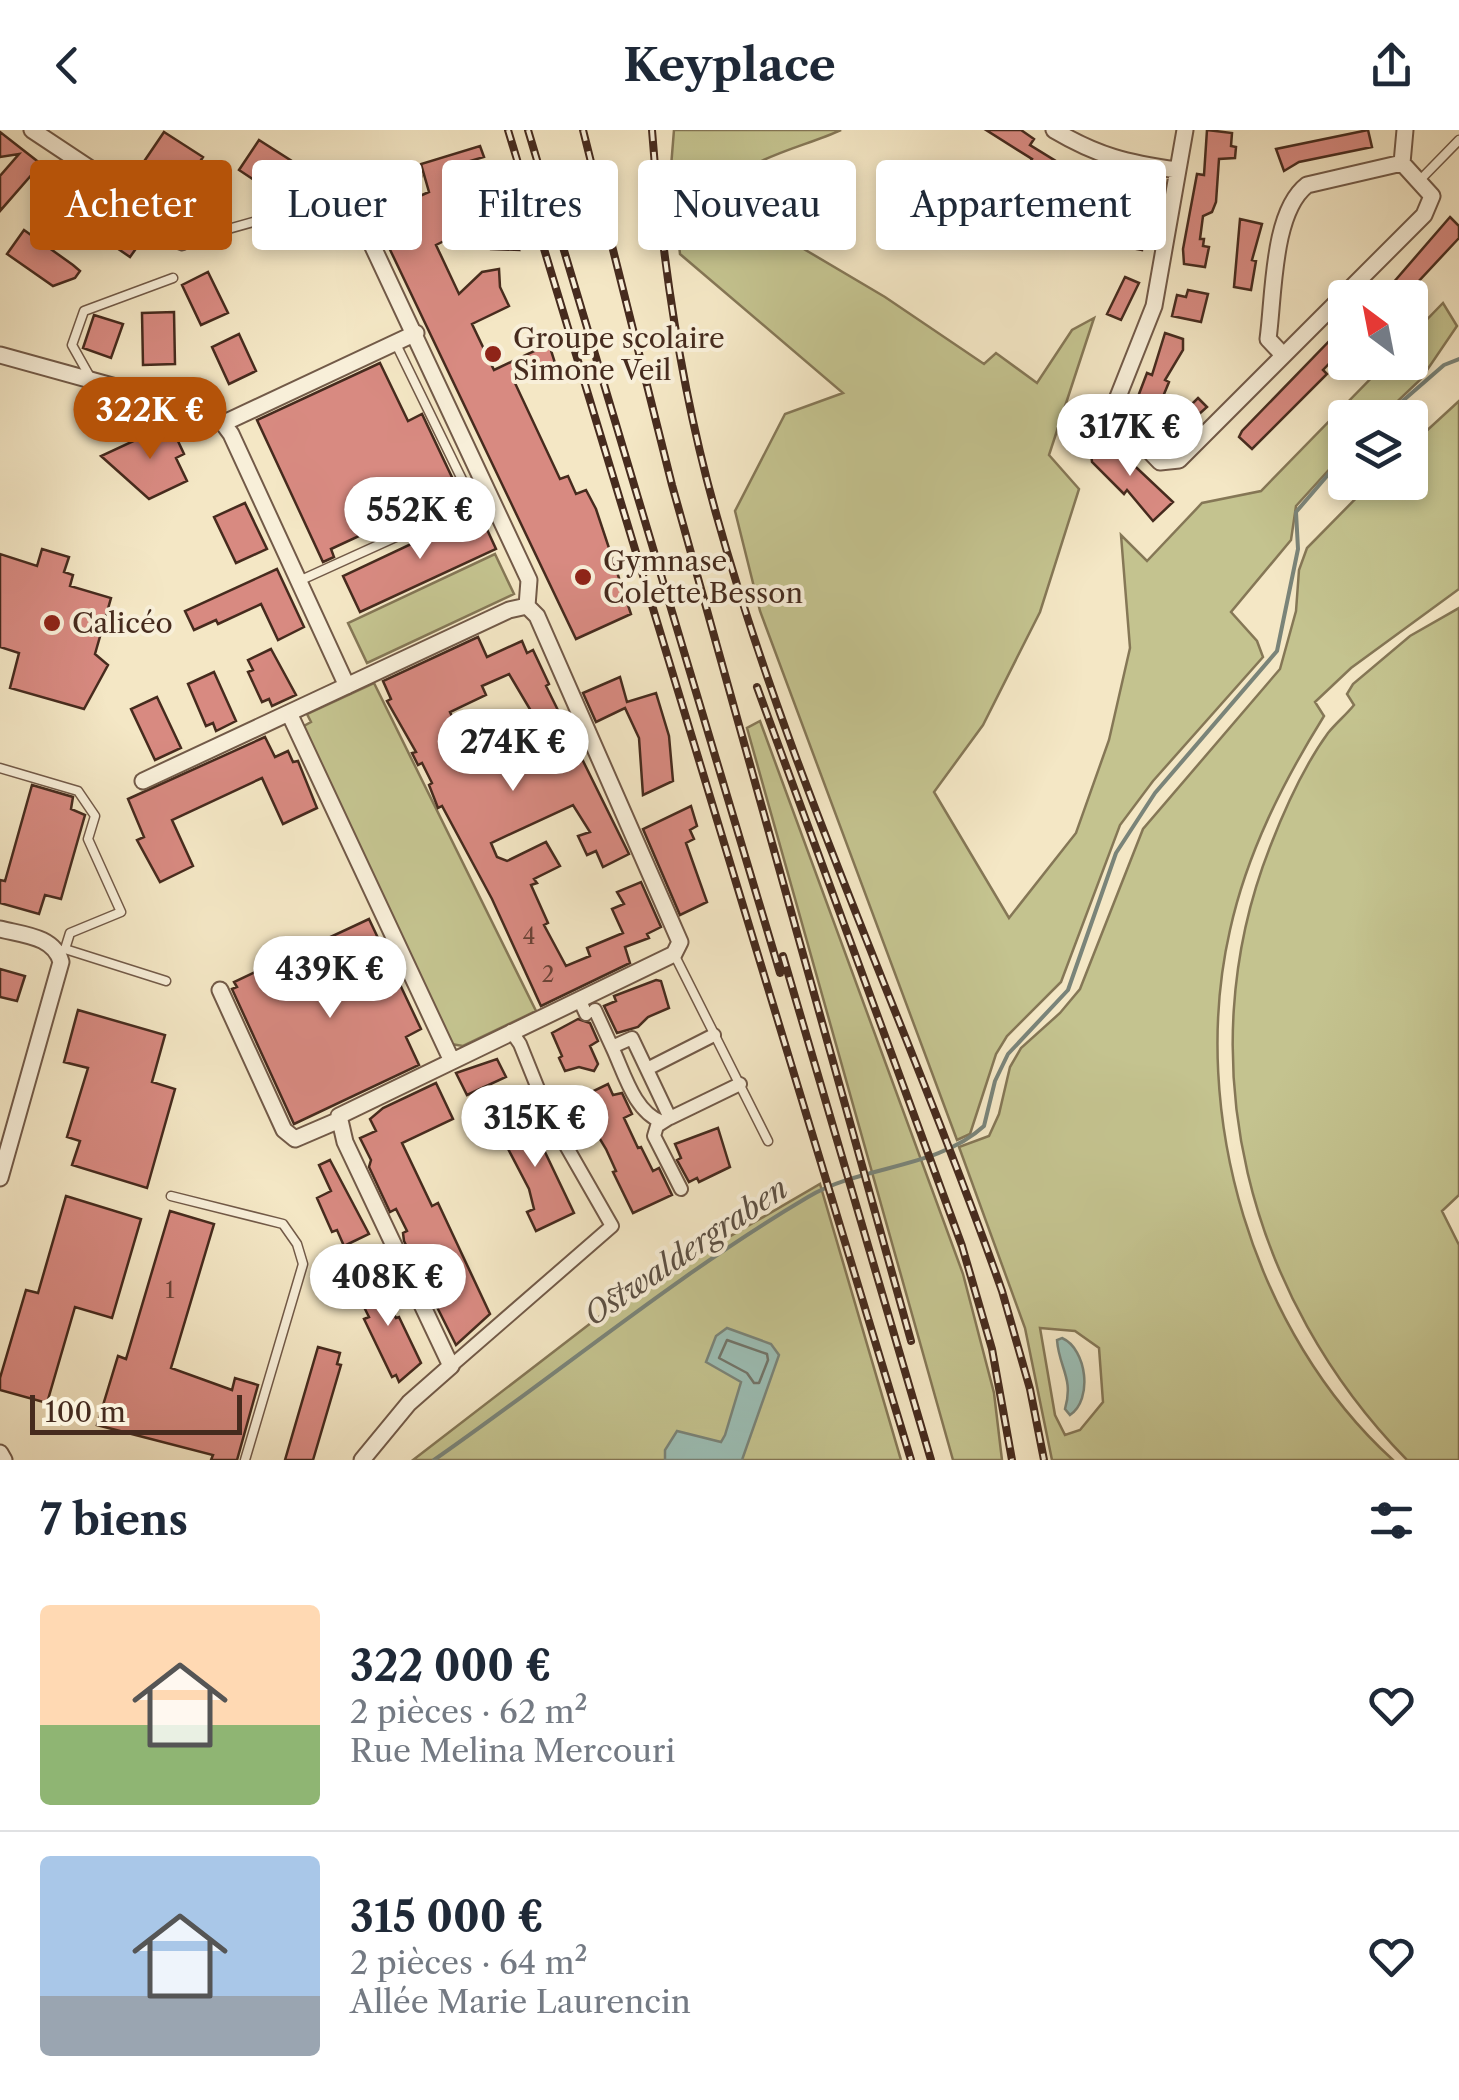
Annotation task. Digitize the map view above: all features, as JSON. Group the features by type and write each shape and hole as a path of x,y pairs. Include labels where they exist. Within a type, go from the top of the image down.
{"street":[{"path":"32,130 77,160"},
{"path":"1054,130 1093,153 1119,162 1177,170"},
{"path":"1185,130 1154,306 1112,412 1160,462 1179,460 1424,214 1432,196 1402,163 1405,130"},
{"path":"1284,355 1268,339 1284,213 1296,193 1307,185 1402,163"},
{"path":"220,990 284,1130 295,1139 337,1120 343,1111 511,1031 587,1008 674,954 680,942 537,616 527,606 529,580 375,250"},
{"path":"224,423 416,333"},
{"path":"0,355 211,413 224,423 347,686"},
{"path":"143,781 509,610 527,606"},
{"path":"289,712 452,1059"},
{"path":"0,929 48,942 62,950 0,1178"},
{"path":"587,1008 646,1113 666,1120"},
{"path":"362,1460 409,1402 612,1226 549,1116 511,1031"},
{"path":"632,1090 714,1035"},
{"path":"612,1047 632,1038 666,1120"},
{"path":"681,1189 654,1136 666,1120 740,1084"},
{"path":"337,1120 450,1366"},
{"path":"0,1454 4,1460"}],"lane":[{"path":"1419,181 1459,140"},
{"path":"92,381 72,345 84,311 174,278"},
{"path":"298,581 472,502 396,342"},
{"path":"0,768 78,791 95,816 88,839 121,912 70,933 62,950 166,980"},
{"path":"674,954 768,1142"},
{"path":"171,1196 283,1224 297,1244 303,1264 245,1460"}],"shaded area":[{"path":"674,130 841,130 763,160 672,160"},
{"path":"680,250 806,250 885,297 984,364 996,353 1037,383 1072,330 1094,318 1049,455 1079,489 1040,612 983,725 934,792 1009,918 1076,833 1109,740 1130,648 1121,535 1147,561 1202,503 1261,491 1328,422 1328,471 1296,506 1291,540 1231,612 1257,641 1263,657 1153,781 1120,825 1061,982 1007,1036 996,1054 970,1134 957,1140 760,611 735,511 785,414 843,393"},
{"path":"1443,303 1457,326 1428,369 1428,318"},
{"path":"1369,380 1420,380 1399,400 1350,400"},
{"path":"1459,401 1459,589 1351,668 1315,702 1324,716 1281,792 1246,873 1230,930 1219,1000 1218,1072 1226,1145 1244,1216 1269,1285 1303,1350 1344,1409 1393,1460 1052,1460 1025,1328 959,1147 989,1136 999,1114 1010,1067 1021,1048 1080,989 1143,829 1280,669 1296,611 1299,570 1307,548 1354,500 1428,500 1428,429","holes":["1040,1328 1075,1331 1099,1348 1103,1402 1080,1430 1065,1435 1055,1415"]},
{"path":"495,554 514,594 367,663 348,623"},
{"path":"1459,608 1459,1195 1442,1211 1459,1245 1459,1460 1407,1460 1352,1396 1307,1326 1272,1252 1248,1173 1235,1093 1234,1010 1245,928 1270,847 1311,759 1354,705 1347,694 1353,684 1410,636"},
{"path":"374,683 536,1011 463,1046 451,1044 302,727 311,722 307,714"},
{"path":"760,721 963,1274 994,1393 1002,1460 953,1460 747,728"},
{"path":"820,1184 901,1460 413,1460 622,1299"}],"water":[{"path":"727,1328 771,1344 779,1355 742,1460 665,1460 665,1450 677,1431 721,1442 725,1435 741,1382 706,1362 716,1336"},
{"path":"1062,1338 1077,1353 1084,1375 1082,1398 1070,1415 1065,1409 1067,1381 1058,1350 1057,1340"}],"building":[{"path":"986,130 1021,130 1034,139 1030,145 1054,160 1032,159"},
{"path":"1207,130 1232,133 1231,146 1236,147 1235,158 1219,159 1216,202 1212,212 1203,216 1200,239 1204,239 1203,246 1209,247 1205,267 1184,264 1183,249 1197,174 1204,175"},
{"path":"1368,130 1372,147 1299,162 1284,171 1276,149"},
{"path":"0,132 36,160 30,160 30,177 0,211 0,176 19,154 0,157"},
{"path":"164,132 203,157 201,160 145,160"},
{"path":"259,140 290,160 252,160 252,179 239,170"},
{"path":"480,146 484,157 442,160 442,242 436,245 459,294 482,272 499,269 500,287 509,306 472,324 494,370 549,344 555,363 514,381 560,479 568,476 576,494 586,490 596,509 631,614 576,639 390,250 422,250 422,195 429,192 422,164"},
{"path":"1450,217 1459,226 1459,238 1420,280 1396,280"},
{"path":"1240,219 1262,224 1252,260 1256,261 1251,290 1234,287"},
{"path":"24,230 30,234 30,250 51,250 80,271 75,278 53,286 7,254"},
{"path":"208,272 228,313 201,325 182,285"},
{"path":"1125,277 1139,283 1121,320 1107,314"},
{"path":"1188,290 1208,294 1201,322 1172,316 1177,295 1186,297"},
{"path":"174,312 175,364 143,365 142,313"},
{"path":"94,315 123,324 111,358 83,348"},
{"path":"1165,333 1183,339 1183,350 1165,380 1169,382 1162,399 1153,402 1139,394 1147,373 1152,375"},
{"path":"239,334 256,371 229,384 212,347"},
{"path":"1328,342 1328,365 1323,370 1327,374 1252,449 1239,437"},
{"path":"380,363 408,421 422,414 458,490 331,549 334,557 323,562 257,420"},
{"path":"1198,398 1207,407 1178,433 1169,424 1173,421 1168,416 1184,401 1189,407"},
{"path":"170,424 184,454 176,458 187,481 149,499 101,456"},
{"path":"1105,438 1173,502 1153,521 1127,490 1124,494 1092,462 1091,453"},
{"path":"245,503 267,549 236,563 214,517"},
{"path":"479,512 496,549 360,612 343,576"},
{"name":"Calicéo","path":"42,549 69,557 64,572 73,575 70,586 111,598 95,654 108,665 84,709 10,688 19,653 0,647 0,554 37,566"},
{"path":"277,569 304,627 278,640 261,604 218,624 216,620 194,630 185,611"},
{"path":"478,637 487,657 522,641 527,653 533,650 549,684 546,686 629,854 603,867 596,851 587,855 578,836 590,832 573,805 491,843 497,857 507,861 546,842 560,866 534,879 537,883 531,885 548,923 544,925 566,966 590,956 587,948 623,933 612,909 624,904 617,892 641,882 661,927 647,934 649,938 625,947 630,963 541,1006 492,899 442,806 438,808 429,785 432,783 422,763 418,765 412,753 416,752 387,701 391,699 383,681","holes":["509,674 534,716 467,748 450,712 486,695 482,686"]},
{"path":"271,649 296,695 272,706 269,699 262,702 248,672 253,670 248,660"},
{"path":"214,672 236,721 216,731 213,723 206,726 188,684"},
{"path":"620,677 627,702 656,693 669,736 673,781 643,795 639,738 625,708 596,722 583,693"},
{"path":"157,697 181,748 155,760 131,709"},
{"path":"265,737 275,757 288,751 293,762 298,761 317,808 283,824 262,778 172,820 193,866 160,882 137,840 144,837 128,799"},
{"path":"32,785 73,797 71,809 85,815 61,899 45,895 39,914 0,903 0,880 5,881"},
{"path":"691,806 697,826 690,830 694,839 686,843 707,902 680,915 643,829"},
{"path":"369,919 421,1029 406,1037 419,1065 294,1124 232,989 237,987 234,982"},
{"path":"0,969 25,976 17,1001 0,997"},
{"path":"661,981 669,1008 648,1017 638,1027 617,1033 604,1006 616,1001 614,996"},
{"path":"78,1010 165,1035 152,1082 175,1089 147,1188 72,1165 80,1141 67,1137 88,1068 64,1062"},
{"path":"578,1019 590,1023 598,1041 590,1046 598,1064 594,1071 579,1067 565,1071 559,1058 562,1056 552,1033"},
{"path":"497,1059 506,1077 467,1095 456,1073"},
{"path":"436,1083 453,1119 402,1143 432,1206 438,1203 490,1314 456,1345 404,1241 403,1233 407,1231 396,1209 390,1212 369,1167 371,1160 360,1138 376,1131 370,1119 383,1108"},
{"path":"608,1084 613,1095 622,1093 632,1114 624,1118 638,1148 641,1147 653,1171 659,1168 672,1195 633,1213 606,1149 586,1116 592,1113 583,1096"},
{"path":"524,1108 574,1213 536,1231 527,1212 534,1209 529,1189 494,1122"},
{"path":"718,1128 730,1167 699,1182 697,1178 689,1182 677,1160 681,1158 675,1144"},
{"path":"330,1160 369,1234 344,1246 337,1230 332,1232 317,1198 331,1191 319,1165"},
{"path":"66,1196 141,1219 112,1318 75,1307 47,1403 0,1390 0,1378 26,1290 38,1293"},
{"path":"170,1211 214,1224 171,1368 232,1390 235,1378 258,1385 237,1460 211,1460 213,1455 97,1425 118,1356 126,1359"},
{"path":"375,1262 379,1288 396,1318 399,1317 421,1363 399,1382 396,1375 392,1377 364,1319 369,1317 364,1307 373,1302 358,1270"},
{"path":"318,1347 340,1353 337,1364 341,1365 313,1460 285,1460"}],"waterway":[{"name":"Ostwaldergraben","path":"1404,400 1444,365 1459,359"},
{"name":"Ostwaldergraben","path":"434,1460 665,1292 808,1197 852,1178 944,1151 984,1126 995,1081 1008,1054 1068,990 1116,853 1155,793 1277,651 1298,549 1296,512 1328,475"}],"railway":[{"path":"508,130 911,1460"},
{"path":"528,130 780,973"},
{"path":"583,130 672,485 911,1341"},
{"path":"652,130 675,325 693,422 717,517 780,713 1002,1291 1030,1389 1044,1460"},
{"path":"757,687 962,1246 992,1349 1012,1460"},
{"path":"783,956 931,1460"}],"place":[{"name":"Groupe scolaire Simone Veil","path":"493,354"},
{"name":"Gymnase Colette Besson","path":"583,577"},
{"name":"Calicéo","path":"52,623"}]}
